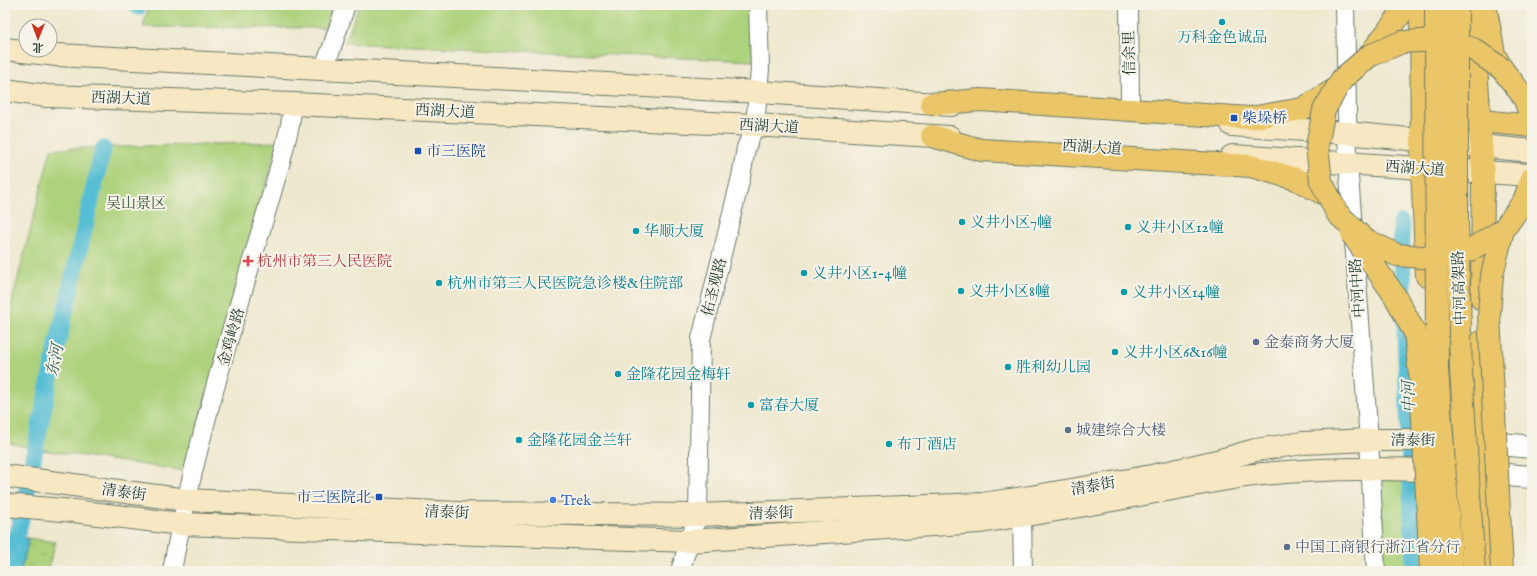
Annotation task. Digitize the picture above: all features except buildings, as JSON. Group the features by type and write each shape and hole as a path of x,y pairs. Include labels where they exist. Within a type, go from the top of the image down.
{"main road":[{"path":"1403,5 1400,15 1369,56 1342,79 1336,88 1324,110 1317,146 1321,181 1333,205 1395,296 1415,333 1421,382 1431,571"},
{"path":"1421,5 1422,168 1428,470 1442,571"},
{"name":"中河高架路","path":"1436,5 1438,369 1452,571"},
{"name":"中河高架路","path":"1457,5 1457,220 1461,355 1474,571"},
{"path":"1472,5 1481,121 1483,172 1480,442 1486,571"},
{"path":"1485,5 1494,54 1502,69 1528,99 1532,120"},
{"path":"1369,56 1402,42 1438,40 1473,49 1502,69"},
{"name":"西湖大道","path":"5,48 57,55 759,92 1347,134 1532,151"},
{"path":"932,104 980,100 1250,118 1302,109 1336,88"},
{"name":"西湖大道","path":"5,90 46,96 293,104 755,125 1532,175"},
{"path":"1481,121 1532,126"},
{"path":"932,136 981,150 1251,166 1296,179 1333,205 1364,239 1397,254 1434,258 1470,250 1503,230 1532,218"},
{"path":"1502,571 1489,315 1492,275 1503,230 1524,201 1532,178"},
{"name":"清泰街","path":"5,476 187,500 459,513 698,515 982,504 1152,476 1217,461 1255,450 1303,443 1376,440 1480,442"},
{"name":"清泰街","path":"5,506 74,511 181,524 690,541 971,523 1022,516 1262,474 1316,470 1428,470 1482,473"}],"street":[{"path":"323,68 331,50 346,5"},
{"name":"佑圣观路","path":"680,571 698,515 701,339 741,177 746,148 755,125 760,69 758,5"},
{"name":"信余里","path":"1129,5 1130,101"},
{"name":"中河中路","path":"1345,5 1348,163 1376,440 1376,571"},
{"name":"金鸡岭路","path":"172,571 181,524 207,418 282,158 290,125 293,104"},
{"name":"清泰街","path":"1480,442 1532,447"},
{"name":"清泰街","path":"1482,473 1532,476"},
{"path":"1022,516 1023,571"}],"green space":[{"path":"149,5 333,5 325,28 143,27"},
{"path":"359,5 751,5 753,61 345,43"},
{"name":"吴山景区","path":"278,142 186,471 35,449 5,442 5,328 51,149"},
{"path":"1370,469 1426,473 1427,571 1375,571"},
{"path":"5,535 56,542 47,571 5,571"}],"water":[{"path":"5,535 29,539 21,571 5,571"}],"waterway":[{"name":"东河","path":"7,571 21,519 55,354 103,149"},
{"name":"中河","path":"1401,223 1414,571"}],"place":[{"name":"万科金色诚品","path":"1222,22"},
{"name":"柴垛桥","path":"1234,118"},
{"name":"市三医院","path":"418,151"},
{"name":"义井小区7幢","path":"962,222"},
{"name":"义井小区12幢","path":"1128,227"},
{"name":"华顺大厦","path":"636,231"},
{"name":"杭州市第三人民医院","path":"248,261"},
{"name":"义井小区1-4幢","path":"804,273"},
{"name":"杭州市第三人民医院急诊楼&住院部","path":"439,283"},
{"name":"义井小区8幢","path":"961,291"},
{"name":"义井小区14幢","path":"1124,292"},
{"name":"金泰商务大厦","path":"1256,342"},
{"name":"义井小区6&16幢","path":"1115,352"},
{"name":"胜利幼儿园","path":"1008,367"},
{"name":"金隆花园金梅轩","path":"618,374"},
{"name":"富春大厦","path":"751,405"},
{"name":"城建综合大楼","path":"1068,430"},
{"name":"金隆花园金兰轩","path":"519,440"},
{"name":"布丁酒店","path":"889,444"},
{"name":"市三医院北","path":"379,497"},
{"name":"Trek","path":"553,500"},
{"name":"中国工商银行浙江省分行","path":"1287,547"}]}
